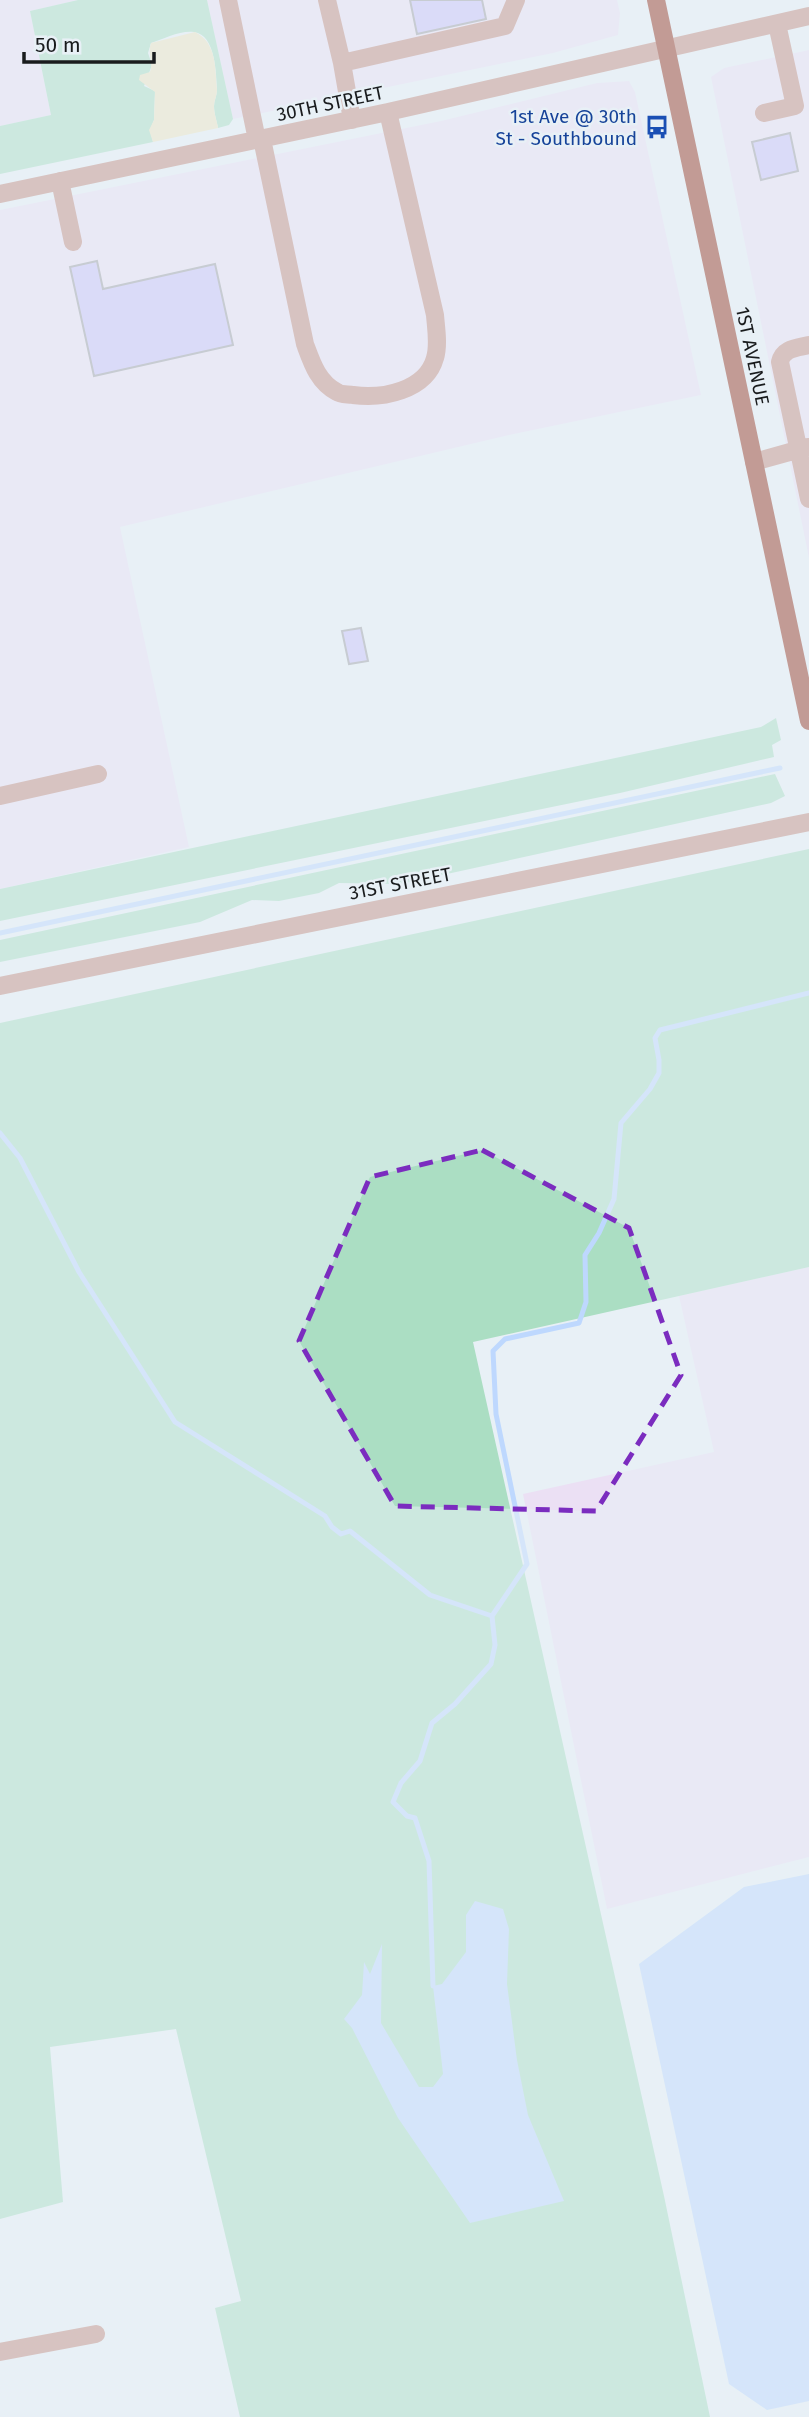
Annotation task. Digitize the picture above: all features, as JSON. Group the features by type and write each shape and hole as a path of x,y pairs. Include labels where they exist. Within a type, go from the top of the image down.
{"main road":[{"name":"1ST AVENUE","path":"656,0 809,721"}],"street":[{"path":"228,0 305,344 317,375 338,393 363,396 407,389 427,375 436,357 435,314 388,112"},
{"path":"327,0 352,120"},
{"path":"342,63 505,26 516,0"},
{"name":"30TH STREET","path":"0,194 352,120 809,16"},
{"path":"764,113 795,106 777,24"},
{"path":"60,181 73,242"},
{"path":"809,345 785,351 780,362 804,448 809,499"},
{"path":"754,462 804,448"},
{"path":"0,796 98,774"},
{"name":"31ST STREET","path":"0,986 809,822"},
{"path":"0,2352 96,2334"}],"highlighted area":[{"path":"482,1150 629,1228 681,1375 596,1511 395,1506 299,1341 370,1177"}],"shaded area":[{"path":"0,0 78,0 30,11 51,115 0,126"},
{"path":"207,0 617,0 620,13 618,35 553,53 233,119"},
{"path":"809,50 809,558 711,77 724,68"},
{"path":"629,81 635,92 701,395 509,435 120,527 189,847 0,889 0,210 441,121 597,83"},
{"path":"809,1267 809,1857 607,1909 523,1494 714,1452 679,1296"}],"green space":[{"path":"78,0 207,0 233,119 229,125 218,128 214,112 217,90 211,47 201,35 183,32 151,43 148,53 152,65 144,86 155,91 154,120 150,130 153,142 0,174 0,126 51,115 30,11"},
{"path":"776,718 781,740 772,745 774,757 620,793 0,921 0,889 761,727"},
{"path":"775,774 785,796 771,803 401,884 339,883 319,893 279,901 252,900 200,922 0,962 0,940"},
{"path":"809,849 809,1267 473,1342 664,2196 710,2417 240,2417 215,2308 241,2301 176,2029 50,2047 63,2202 0,2219 0,1023"}],"sand":[{"path":"195,32 207,43 214,57 217,90 214,109 218,128 153,142 149,130 154,120 155,92 139,80 140,75 150,72 151,43"}],"water":[{"path":"809,1874 809,2401 767,2410 729,2384 639,1964 744,1887"},
{"path":"475,1901 503,1909 509,1929 507,1984 517,2060 528,2115 564,2201 470,2223 398,2118 352,2028 344,2019 362,1995 364,1962 370,1974 382,1944 381,2023 419,2087 433,2087 443,2074 433,1986 442,1984 466,1952 466,1915"}],"building":[{"path":"410,0 482,0 486,19 417,34"},
{"path":"790,133 798,171 761,180 752,142"},
{"path":"97,261 103,289 215,264 233,345 94,376 70,267"},
{"path":"361,628 368,661 349,664 342,631"}],"waterway":[{"path":"0,933 780,768"},
{"path":"0,1133 20,1158 79,1272 175,1422 325,1516 341,1534 350,1531 430,1595 492,1616 527,1564 496,1414 493,1351 505,1339 579,1323 586,1302 585,1255 599,1233 614,1199 621,1123 650,1089 659,1073 655,1038 660,1030 809,993"},
{"path":"433,1986 429,1861 415,1818 407,1816 393,1802 401,1783 420,1761 432,1723 455,1704 491,1664 495,1645 492,1616"}],"place":[{"name":"1st Ave @ 30th St - Southbound","path":"657,127"}]}
